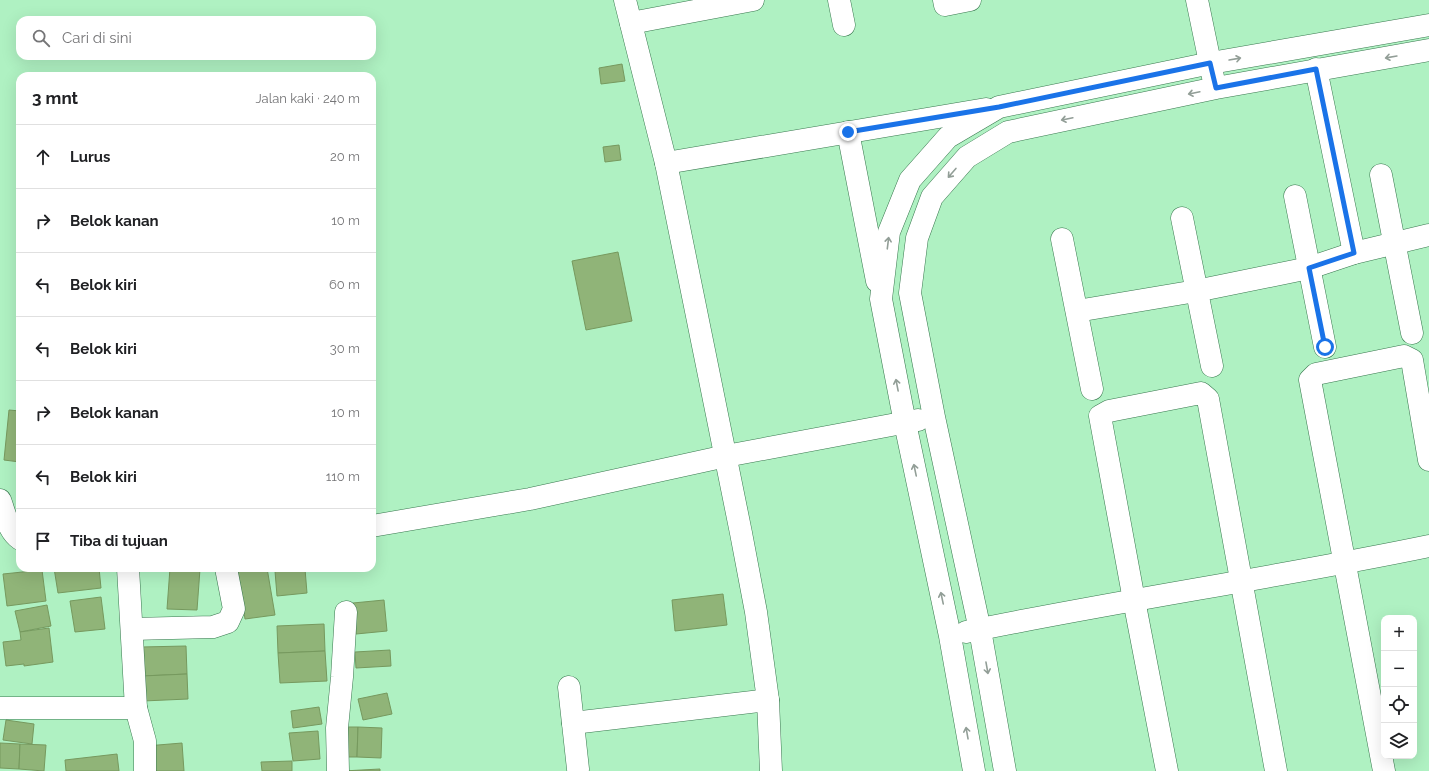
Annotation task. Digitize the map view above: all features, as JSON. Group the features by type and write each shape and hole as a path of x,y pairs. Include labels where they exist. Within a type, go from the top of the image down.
{"street":[{"path":"625,0 666,163 726,456 756,612 768,700 771,771"},
{"path":"631,23 672,8 753,0"},
{"path":"839,0 844,25"},
{"path":"944,0 945,5 970,0"},
{"path":"1197,0 1216,88"},
{"path":"666,163 999,107 1210,63 1429,24"},
{"path":"1005,771 980,630 934,417 910,293 917,238 932,197 967,157 1008,132 1216,88 1429,50"},
{"path":"1316,69 1354,253"},
{"path":"881,299 889,232 910,180 948,137 999,107"},
{"path":"848,132 905,423 950,636 974,771"},
{"path":"1381,175 1412,333"},
{"path":"1295,196 1325,347"},
{"path":"1182,218 1212,366"},
{"path":"1077,311 1309,268 1354,253 1429,236"},
{"path":"1062,239 1092,389"},
{"path":"1384,771 1310,380 1316,374 1404,356 1412,360 1429,460"},
{"path":"1167,771 1100,416 1109,411 1201,393 1208,399 1276,771"},
{"path":"376,525 530,499 726,456 934,417"},
{"path":"0,500 10,529 16,537"},
{"path":"950,636 1242,580 1344,564 1429,546"},
{"path":"128,572 136,708 145,741 145,771"},
{"path":"132,629 213,627 228,622 234,609 227,572"},
{"path":"338,771 337,728 346,612"},
{"path":"569,687 578,769"},
{"path":"573,723 768,700"},
{"path":"0,708 136,708"}],"building":[{"path":"622,64 625,81 601,84 599,68"},
{"path":"619,145 621,160 605,162 603,147"},
{"path":"618,252 632,321 586,330 572,261"},
{"path":"9,410 16,411 16,462 4,460"},
{"path":"42,572 46,601 7,606 3,574"},
{"path":"55,572 99,572 101,588 58,593"},
{"path":"170,572 200,572 197,610 167,609"},
{"path":"238,572 268,572 275,615 245,619"},
{"path":"275,572 305,572 307,593 277,596"},
{"path":"723,594 727,625 675,631 672,600"},
{"path":"101,597 105,629 75,632 70,601"},
{"path":"384,600 387,631 356,634 353,603"},
{"path":"47,605 51,626 20,632 15,611"},
{"path":"324,624 325,651 278,653 277,626"},
{"path":"49,628 53,662 24,666 24,664 6,666 3,642 21,640 20,632"},
{"path":"186,646 187,674 142,676 141,647"},
{"path":"390,650 391,666 356,668 355,652"},
{"path":"325,651 327,681 280,683 278,653"},
{"path":"187,674 188,699 143,701 142,676"},
{"path":"387,693 392,714 363,720 358,699"},
{"path":"319,707 322,724 293,728 291,711"},
{"path":"6,720 34,724 32,744 3,740"},
{"path":"345,727 358,727 357,757 344,757"},
{"path":"358,727 382,728 381,758 357,757"},
{"path":"318,731 320,759 293,761 289,733"},
{"path":"0,743 20,744 19,769 0,768"},
{"path":"182,743 184,771 151,771 146,746"},
{"path":"20,744 46,745 44,771 19,769"},
{"path":"117,754 119,771 66,771 65,760"},
{"path":"292,761 292,771 262,771 261,762"},
{"path":"380,769 380,771 343,771"}],"route":[{"path":"848,132 999,107 1210,63 1216,88 1316,69 1354,253 1309,268 1325,347"}]}
